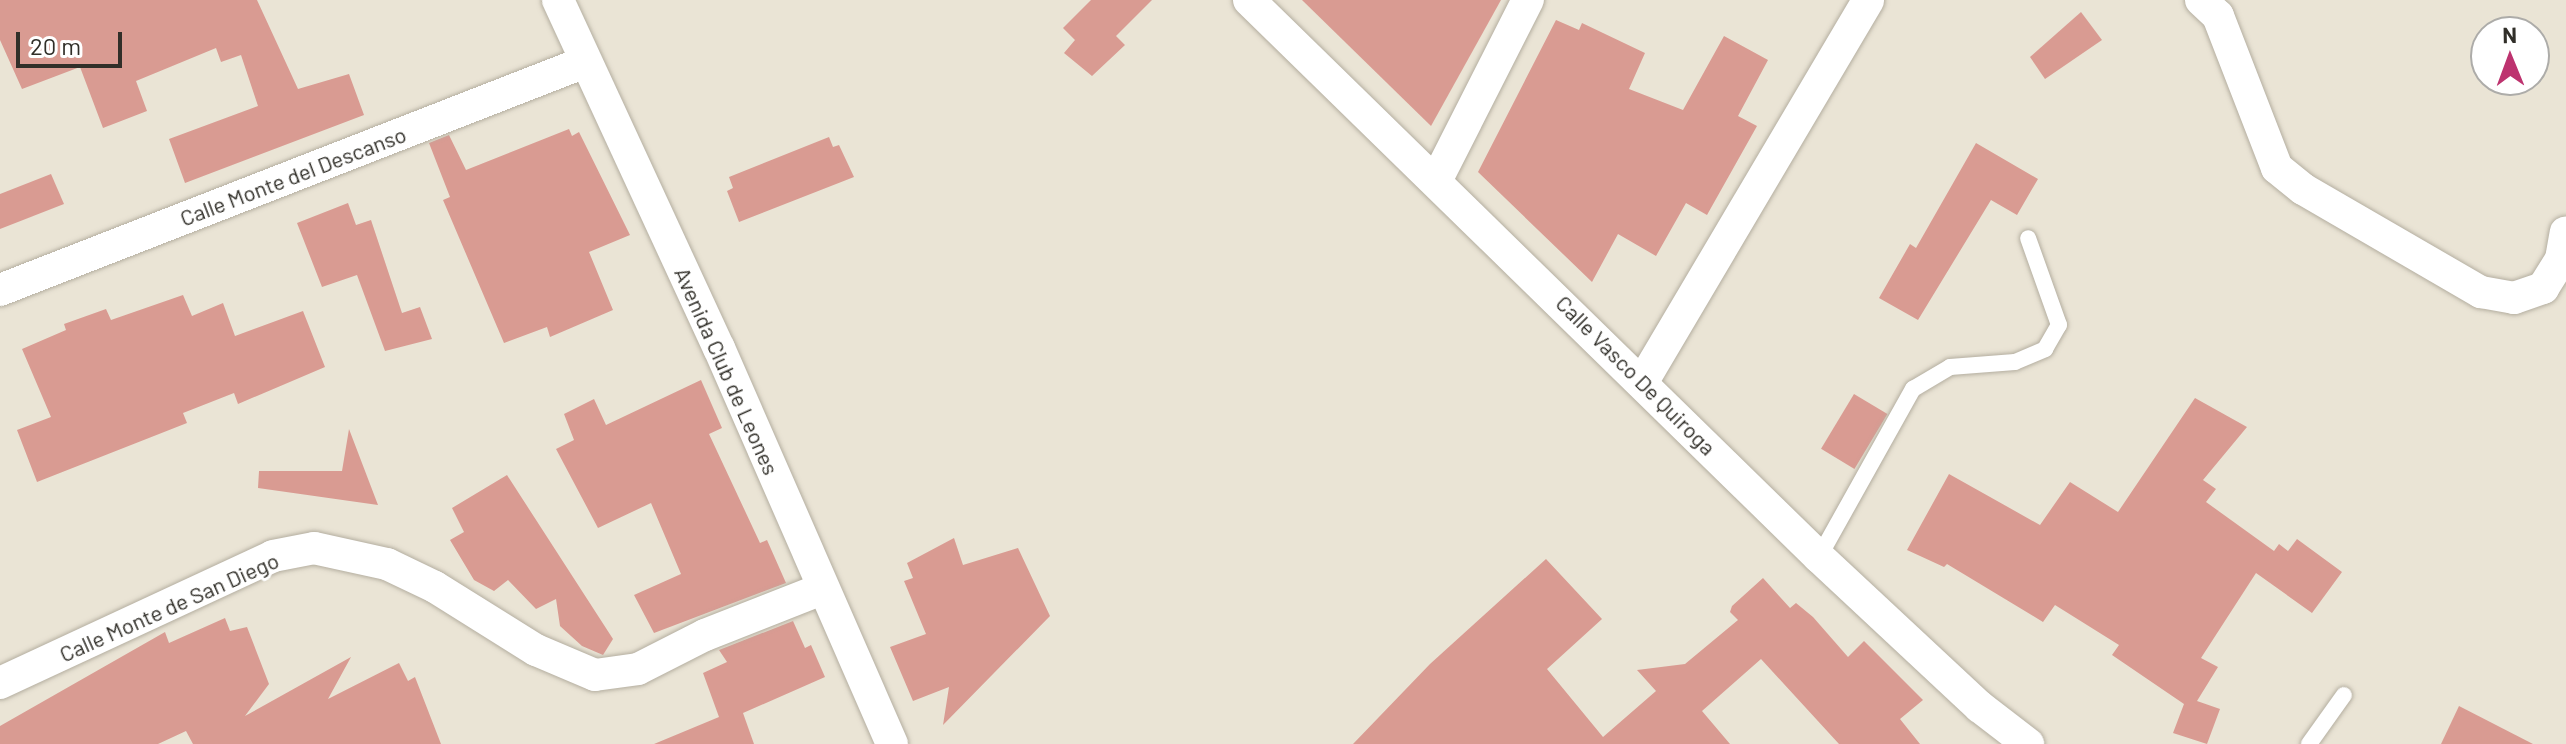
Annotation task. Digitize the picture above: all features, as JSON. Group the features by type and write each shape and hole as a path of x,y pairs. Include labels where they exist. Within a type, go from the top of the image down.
{"street":[{"name":"Avenida Club de Leones","path":"558,0 719,348 892,744"},
{"name":"Calle Vasco De Quiroga","path":"1249,0 1437,179 1819,557 1980,707 2028,744"},
{"path":"1437,179 1528,0"},
{"path":"1643,381 1868,0"},
{"path":"2201,0 2218,16 2277,168 2303,189 2481,292 2514,298 2543,288 2561,259 2566,232"},
{"name":"Calle Monte del Descanso","path":"0,290 585,62"},
{"name":"Calle Monte de San Diego","path":"0,683 273,556 314,548 387,564 435,587 536,650 595,675 638,669 705,635 822,589"}],"lane":[{"path":"1819,557 1913,389 1950,367 2015,362 2045,349 2059,325 2028,238"},
{"path":"2309,744 2344,695"}],"building":[{"path":"0,0 257,0 298,89 349,74 364,115 185,183 169,139 258,106 241,55 221,62 216,48 136,81 147,111 103,128 80,67 22,89 0,40"},
{"path":"1091,0 1152,0 1116,36 1125,45 1092,76 1064,53 1075,40 1063,28"},
{"path":"1302,0 1501,0 1431,126"},
{"path":"2081,12 2102,40 2045,79 2030,57"},
{"path":"1556,20 1579,30 1582,23 1645,53 1629,89 1683,110 1724,36 1768,60 1738,116 1757,126 1707,215 1686,203 1656,256 1618,234 1592,282 1478,172"},
{"path":"569,129 572,136 579,132 630,235 589,252 613,310 550,337 547,327 504,343 443,200 450,197 429,143 449,135 466,170"},
{"path":"829,137 833,147 839,145 854,177 739,222 727,191 733,188 729,177"},
{"path":"1976,143 2038,179 2017,215 1991,200 1918,320 1879,298 1910,244 1916,248"},
{"path":"51,174 64,204 0,229 0,194"},
{"path":"348,203 356,225 371,220 402,313 420,307 432,339 385,351 357,275 322,287 297,223"},
{"path":"183,295 192,316 223,303 235,336 303,311 325,367 238,404 234,393 183,413 187,423 37,482 17,430 51,417 22,349 66,330 64,324 106,309 111,320"},
{"path":"701,380 722,428 709,434 760,543 767,540 786,583 654,633 634,595 681,574 651,503 598,528 556,449 574,440 564,414 594,399 606,425"},
{"path":"1854,394 1887,414 1854,469 1821,449"},
{"path":"2195,398 2247,427 2203,480 2216,489 2206,502 2274,551 2279,544 2288,551 2297,539 2342,572 2312,613 2256,573 2201,658 2218,667 2197,701 2220,709 2207,744 2173,733 2184,704 2112,655 2119,645 2055,605 2043,622 1947,564 1944,567 1907,550 1949,474 2040,525 2070,482 2118,512"},
{"path":"349,429 378,505 258,488 259,471 342,471"},
{"path":"507,475 613,639 603,655 582,646 560,626 556,599 536,609 508,580 494,591 474,580 450,540 464,532 452,508"},
{"path":"954,538 963,565 1018,548 1050,616 943,725 949,687 913,701 890,647 926,634 904,581 913,578 907,563"},
{"path":"1546,559 1602,619 1547,669 1603,737 1656,691 1637,670 1685,664 1738,620 1730,612 1732,606 1763,578 1790,608 1796,603 1813,617 1848,657 1864,641 1923,700 1900,719 1920,744 1839,744 1761,659 1702,711 1730,744 1353,744 1430,664"},
{"path":"225,618 230,631 247,627 269,684 245,716 351,657 328,699 399,663 408,681 415,677 441,744 193,744 186,731 158,744 0,744 0,726 165,632 169,643"},
{"path":"793,621 805,648 811,645 825,677 743,713 754,744 654,744 719,717 703,673 727,662 719,650"},
{"path":"2459,706 2533,744 2441,744"}]}
